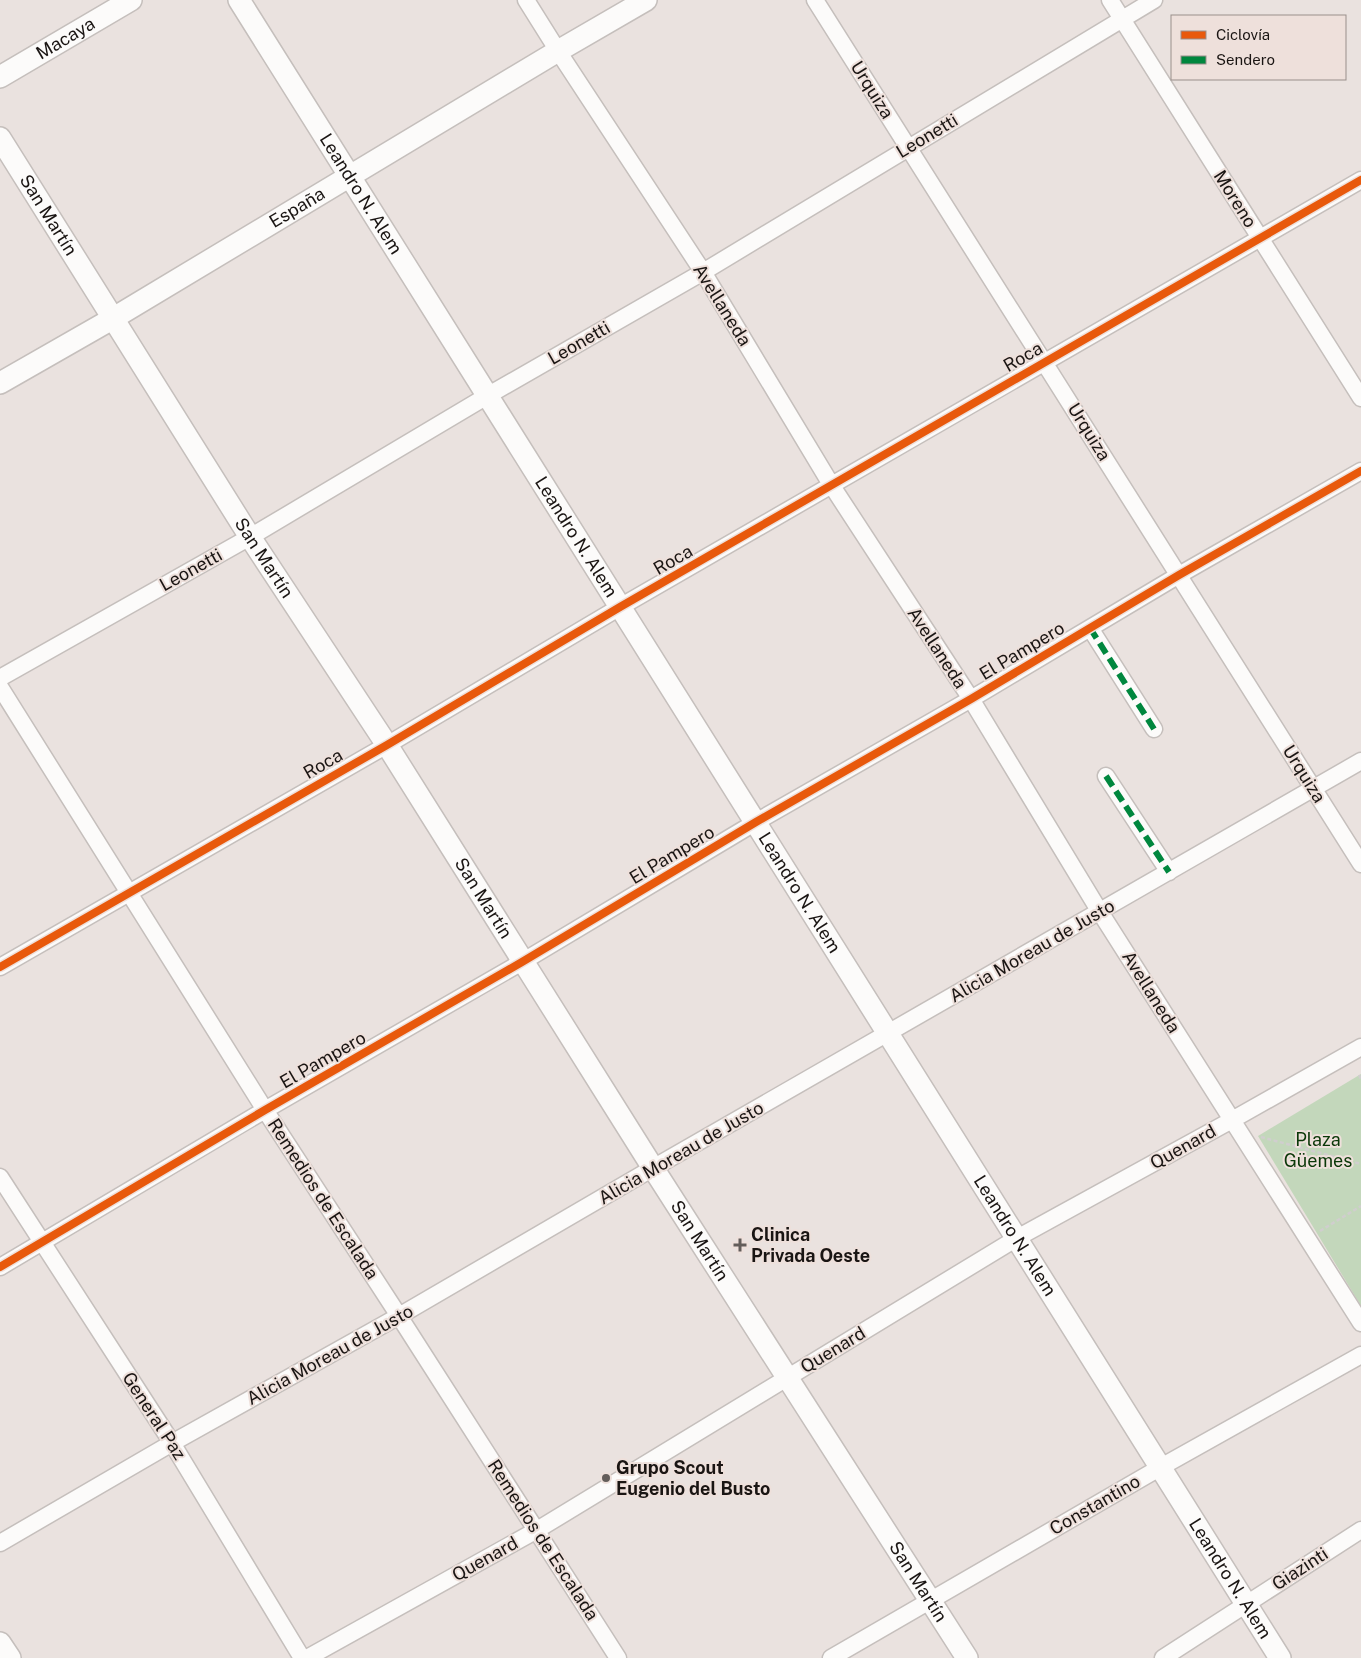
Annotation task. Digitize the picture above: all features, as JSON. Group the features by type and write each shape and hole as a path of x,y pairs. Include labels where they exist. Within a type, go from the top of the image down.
{"main road":[{"name":"Macaya","path":"0,77 131,0"},
{"name":"Leandro N. Alem","path":"239,0 1280,1658"},
{"name":"España","path":"0,383 112,319 646,0"},
{"name":"San Martín","path":"0,138 250,537 387,745 522,962 967,1658"},
{"path":"0,1643 10,1658"}],"street":[{"name":"Avellaneda","path":"526,0 702,272 832,486 970,699 1100,912 1361,1324"},
{"name":"Urquiza","path":"815,0 1361,864"},
{"name":"Moreno","path":"1110,0 1361,398"},
{"name":"Leonetti","path":"0,678 250,537 487,396 702,272 1154,0"},
{"name":"Roca","path":"0,967 387,745 620,607 1361,180"},
{"name":"El Pampero","path":"0,1267 265,1110 522,962 756,822 1361,471"},
{"path":"1090,628 1154,729"},
{"name":"Remedios de Escalada","path":"0,687 265,1110 400,1316 618,1658"},
{"name":"Alicia Moreau de Justo","path":"0,1544 172,1443 400,1316 653,1168 1361,762"},
{"path":"1106,776 1168,872"},
{"name":"Quenard","path":"307,1658 537,1530 1017,1238 1361,1047"},
{"name":"General Paz","path":"0,1178 172,1443 302,1658"},
{"name":"Constantino","path":"831,1658 1161,1467 1361,1355"},
{"name":"Giazinti","path":"1163,1658 1361,1530"}],"path":[{"path":"1359,1075 1361,1079"},
{"path":"1258,1136 1361,1164"},
{"path":"1317,1233 1361,1206"}],"green space":[{"name":"Plaza Güemes","path":"1361,1074 1361,1306 1258,1136"}],"marked path":[{"path":"1090,628 1154,729"},
{"path":"1106,776 1169,872"}],"cycle path":[{"path":"0,967 387,745 620,607 1361,180"},
{"path":"0,1267 265,1110 522,962 756,822 971,699 1179,575 1361,471"}],"place":[{"name":"Clinica Privada Oeste","path":"740,1245"},
{"name":"Grupo Scout Eugenio del Busto","path":"606,1478"}]}
